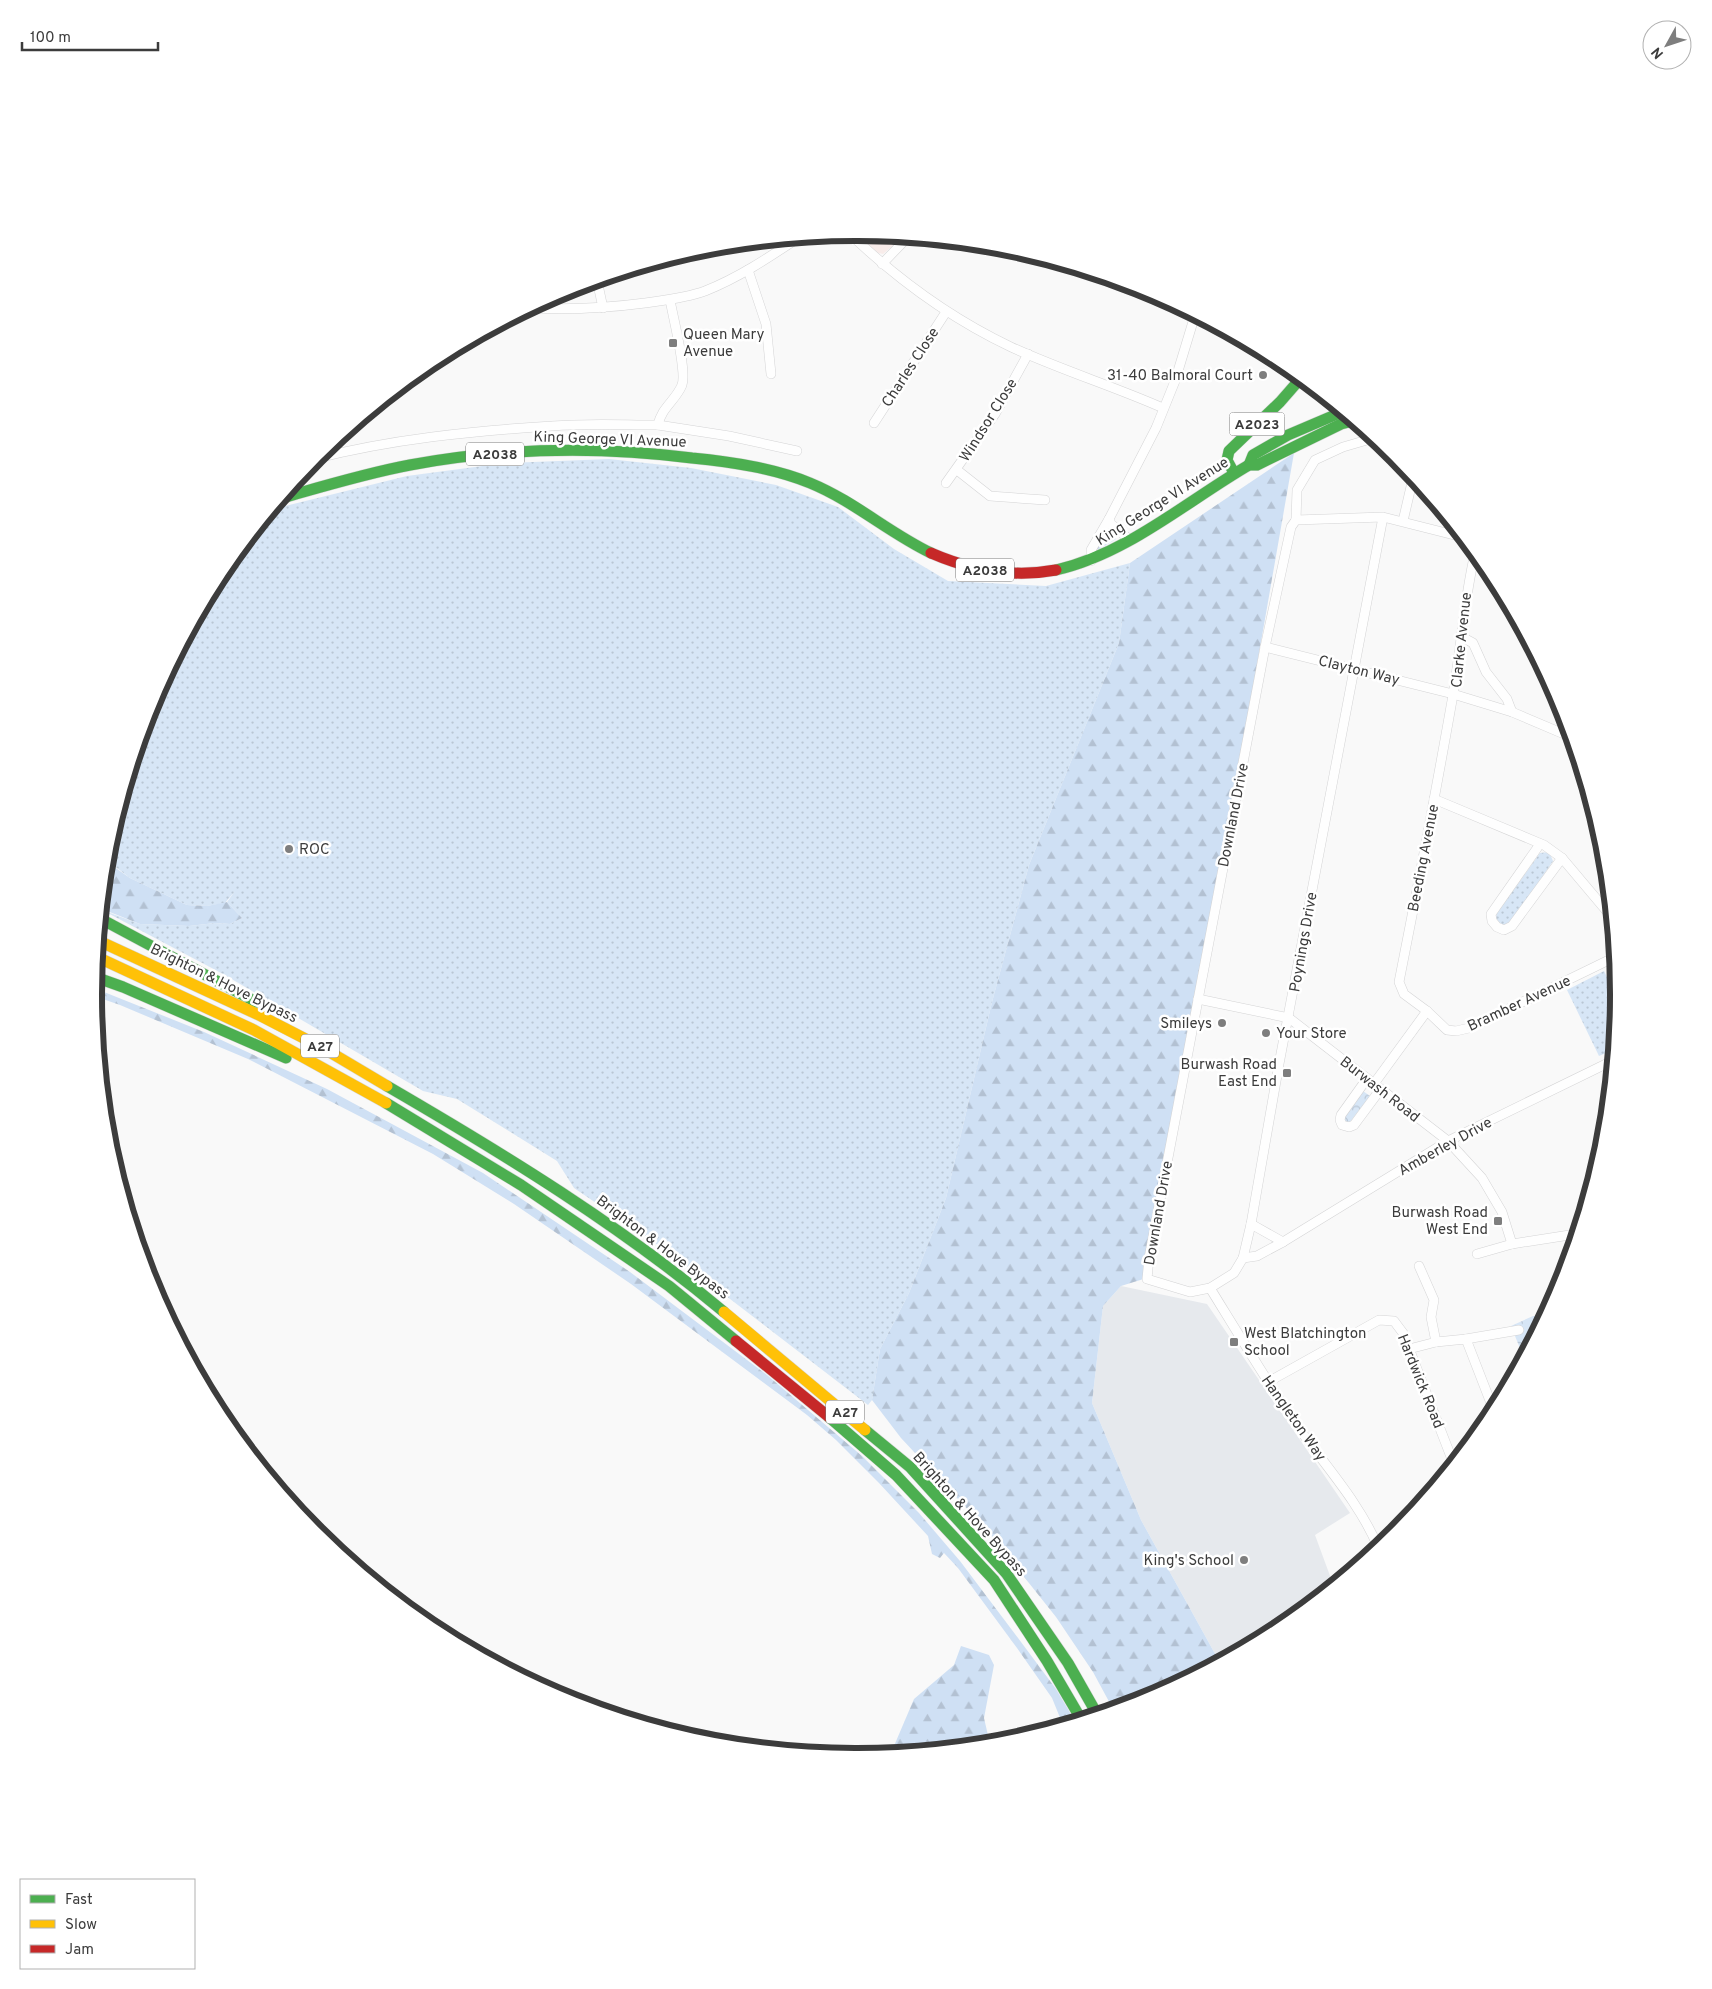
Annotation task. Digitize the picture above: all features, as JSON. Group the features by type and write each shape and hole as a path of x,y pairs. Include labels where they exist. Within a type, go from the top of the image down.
{"main road":[{"name":"A2023","path":"1234,473 1227,460 1229,451 1274,408 1296,383"},
{"name":"King George VI Avenue","path":"1249,465 1253,455 1288,435 1336,414"},
{"name":"King George VI Avenue","path":"291,495 355,478 426,462 523,451 628,452 728,462 757,467 807,482 850,503 918,547 939,557 972,568 993,572 1036,573 1092,561 1130,540 1234,473 1249,465 1257,465 1346,423"},
{"name":"A27","path":"106,923 184,962 266,1008 323,1048"},
{"name":"Brighton & Hove Bypass","path":"104,943 253,1012 323,1048 498,1150 602,1219 679,1274 910,1467 1006,1573 1068,1663 1094,1709"},
{"name":"Brighton & Hove Bypass","path":"103,960 254,1030 373,1096 490,1165 592,1231 669,1286 796,1389 896,1475 994,1580 1047,1661 1078,1714"},
{"name":"A27","path":"103,979 373,1096"}],"street":[{"path":"858,241 920,295 978,330 1028,354 1163,408"},
{"path":"882,264 899,243"},
{"path":"545,309 604,308 670,300 705,291 748,270 788,245"},
{"path":"748,270 766,324 771,374"},
{"path":"599,287 604,308"},
{"path":"658,425 661,415 678,392 683,380 682,362 670,300"},
{"name":"Charles Close","path":"874,423 946,312"},
{"path":"1092,561 1091,550 1148,447 1175,381 1193,321"},
{"name":"Windsor Close","path":"946,483 995,414 1028,354"},
{"path":"330,455 371,445 467,432 553,426 658,425 729,436 797,450"},
{"name":"Downland Drive","path":"1147,1279 1149,1258 1265,647 1291,527 1296,520 1297,490 1316,460 1343,447 1366,440"},
{"path":"956,470 990,496 1044,500"},
{"path":"1403,521 1411,486"},
{"path":"1296,520 1383,517 1453,534"},
{"name":"Poynings Drive","path":"1147,1279 1190,1292 1210,1288 1234,1273 1243,1258 1251,1224 1353,668 1383,517"},
{"path":"1109,519 1111,524 1130,540"},
{"name":"Clarke Avenue","path":"1473,562 1467,587 1462,637 1453,694 1512,712 1563,734"},
{"path":"1462,637 1473,643 1486,672 1508,699 1512,712"},
{"name":"Clayton Way","path":"1265,647 1453,694"},
{"name":"Beeding Avenue","path":"1427,1011 1404,994 1400,982 1453,694"},
{"path":"1434,799 1540,844 1562,858 1604,908"},
{"path":"1540,844 1492,914 1492,921 1497,927 1504,930 1512,926 1562,858"},
{"name":"Bramber Avenue","path":"1427,1011 1447,1030 1456,1031 1469,1028 1609,961"},
{"name":"Burwash Road","path":"1198,999 1289,1018 1448,1142 1482,1178 1502,1212 1512,1244"},
{"path":"1373,1085 1341,1115 1342,1126 1349,1127 1354,1125 1373,1085 1427,1011"},
{"name":"Amberley Drive","path":"1243,1258 1257,1256 1283,1242 1448,1142 1606,1064"},
{"path":"1251,1224 1283,1242"},
{"path":"1477,1254 1512,1244 1571,1235"},
{"path":"1419,1266 1434,1300 1431,1317 1436,1342"},
{"name":"Hangleton Way","path":"1210,1288 1268,1382 1313,1448 1357,1507 1375,1541"},
{"name":"Hardwick Road","path":"1268,1382 1379,1320 1394,1321 1403,1333 1451,1457"},
{"path":"1409,1349 1436,1342 1519,1330"},
{"path":"1466,1339 1490,1401"}],"shaded area":[{"path":"863,241 896,243 883,254 874,252"},
{"path":"1121,1286 1207,1304 1350,1513 1315,1535 1331,1579 1275,1621 1216,1656 1141,1520 1092,1403 1103,1306"}],"green space":[{"path":"1294,453 1150,1277 1121,1286 1103,1306 1092,1403 1141,1520 1216,1656 1144,1691 1110,1704 1093,1672 1056,1617 986,1529 901,1438 872,1400 880,1349 909,1293 946,1198 992,1002 1029,865 1119,643 1130,563"},
{"path":"609,459 691,468 776,485 838,507 894,549 948,581 1046,586 1130,563 1119,643 1029,865 992,1002 946,1198 909,1293 880,1349 872,1400 868,1405 674,1256 574,1188 557,1161 457,1099 423,1091 223,974 107,913 140,924 189,926 215,923 230,924 242,918 227,902 235,891 225,903 207,906 187,905 130,878 114,866 128,799 142,752 180,661 203,618 229,576 282,507 407,476 505,463"},
{"path":"1107,530 1114,534 1116,539 1098,550 1096,548"},
{"path":"1549,852 1553,861 1510,924 1504,926 1495,921 1497,913 1540,853"},
{"path":"114,867 130,878 187,905 207,906 227,902 242,918 230,924 215,923 189,926 140,924 107,911"},
{"path":"1604,971 1609,982 1610,995 1607,1053 1599,1056 1567,990"},
{"path":"102,991 204,1032 327,1089 483,1173 630,1272 767,1375 862,1456 919,1513 960,1561 1056,1689 1072,1716 1061,1719 1052,1698 958,1568 944,1553 940,1558 932,1554 928,1536 836,1440 807,1415 631,1284 514,1204 433,1154 248,1059 102,999"},
{"path":"1363,1091 1370,1096 1350,1122 1345,1122 1344,1117"},
{"path":"1533,1316 1537,1316 1520,1350 1511,1326"},
{"path":"961,1646 989,1655 994,1665 984,1718 988,1736 954,1742 894,1746 914,1699 954,1665"}],"traffic: fast":[{"path":"1234,473 1227,460 1229,451 1280,402 1296,383"},
{"path":"1249,465 1253,455 1288,435 1336,414"},
{"path":"1056,570 1107,552 1156,525 1249,465 1257,465 1346,423"},
{"path":"292,495 394,468 480,455 587,450 657,454 737,464 767,470 810,483 842,499 931,553"},
{"path":"106,922 256,1002"},
{"path":"103,980 286,1058"},
{"path":"387,1086 518,1164 603,1220 724,1312"},
{"path":"386,1103 521,1185 669,1286 736,1341"},
{"path":"829,1417 896,1475 994,1580 1047,1661 1078,1714"},
{"path":"865,1430 910,1467 1006,1573 1068,1663 1094,1709"}],"traffic: slow":[{"path":"104,943 261,1016 323,1048 387,1086"},
{"path":"103,960 254,1030 386,1103"},
{"path":"724,1312 865,1430"}],"traffic: jam":[{"path":"931,553 961,564 992,571 1024,573 1056,570"},
{"path":"736,1341 829,1417"}],"place":[{"name":"Queen Mary Avenue","path":"673,343"},
{"name":"31-40 Balmoral Court","path":"1263,375"},
{"name":"ROC","path":"289,849"},
{"name":"Smileys","path":"1222,1023"},
{"name":"Your Store","path":"1266,1033"},
{"name":"Burwash Road East End","path":"1287,1073"},
{"name":"Burwash Road West End","path":"1498,1221"},
{"name":"West Blatchington School","path":"1234,1342"},
{"name":"King's School","path":"1244,1560"}]}
